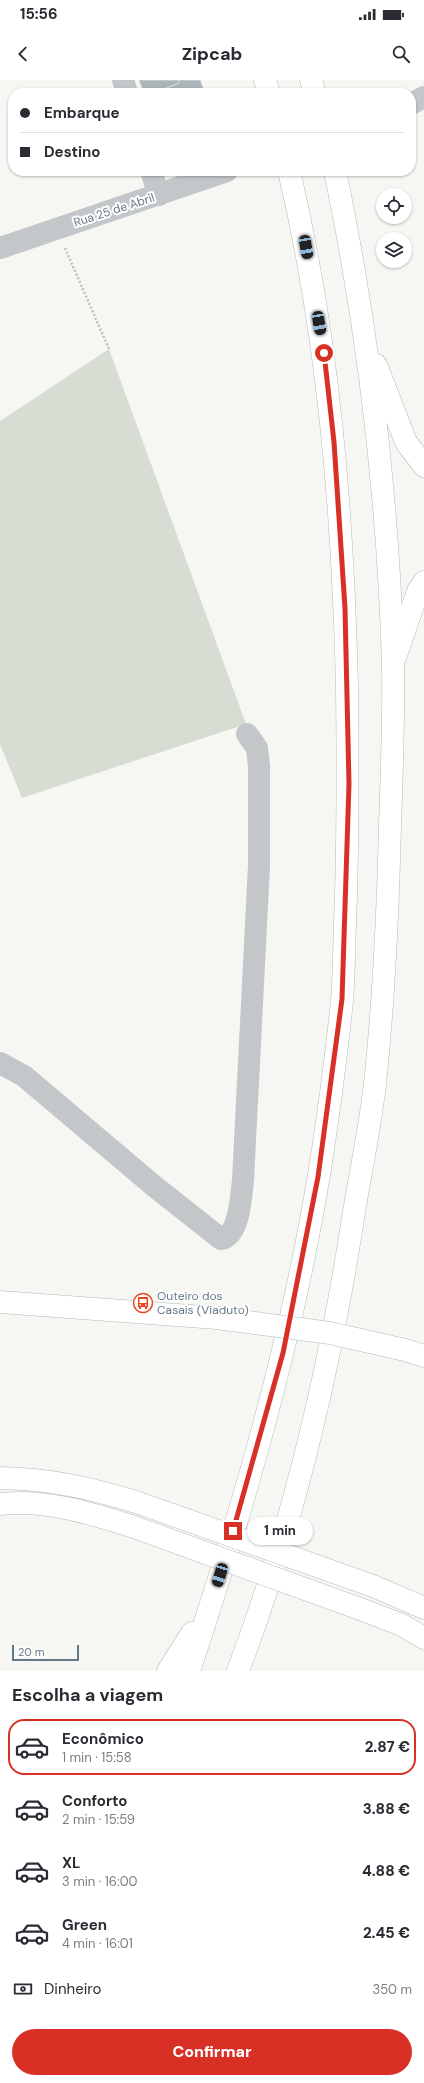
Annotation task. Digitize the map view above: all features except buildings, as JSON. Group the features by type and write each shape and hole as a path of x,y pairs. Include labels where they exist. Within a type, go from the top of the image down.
{"main road":[{"path":"189,1671 216,1590 251,1472 283,1353 318,1177 342,999 349,784 345,608 334,442 322,339 304,232 290,176"},
{"path":"238,1671 263,1605 309,1441 329,1355 346,1265 374,1086 383,995 389,880 393,666 383,497 364,332 346,224 336,176"},
{"path":"364,332 406,442 420,464 424,466"},
{"path":"393,666 418,592 424,582"},
{"path":"0,1302 217,1318 330,1333 414,1353"},
{"path":"0,1478 54,1481 94,1489 139,1503 373,1586 424,1608"},
{"path":"0,1504 24,1502 90,1513 134,1527 363,1610 402,1625 424,1638"},
{"path":"168,1671 182,1652 216,1590"},
{"path":"252,1671 263,1605"}],"street":[{"path":"153,176 159,195"},
{"name":"Rua 25 de Abril","path":"0,248 213,176"},
{"path":"0,1063 24,1076 154,1186 221,1240 230,1233 236,1225 243,1180 259,866 259,766 257,748 247,734"}],"path":[{"path":"56,228 109,349"}],"shaded area":[{"path":"109,349 246,724 22,798 0,744 0,421"}],"place":[{"name":"Outeiro dos Casais (Viaduto)","path":"143,1303"}],"route":[{"path":"233,1531 251,1472 283,1353 318,1177 342,999 347,884 349,784 345,608 334,442 324,353"}]}
